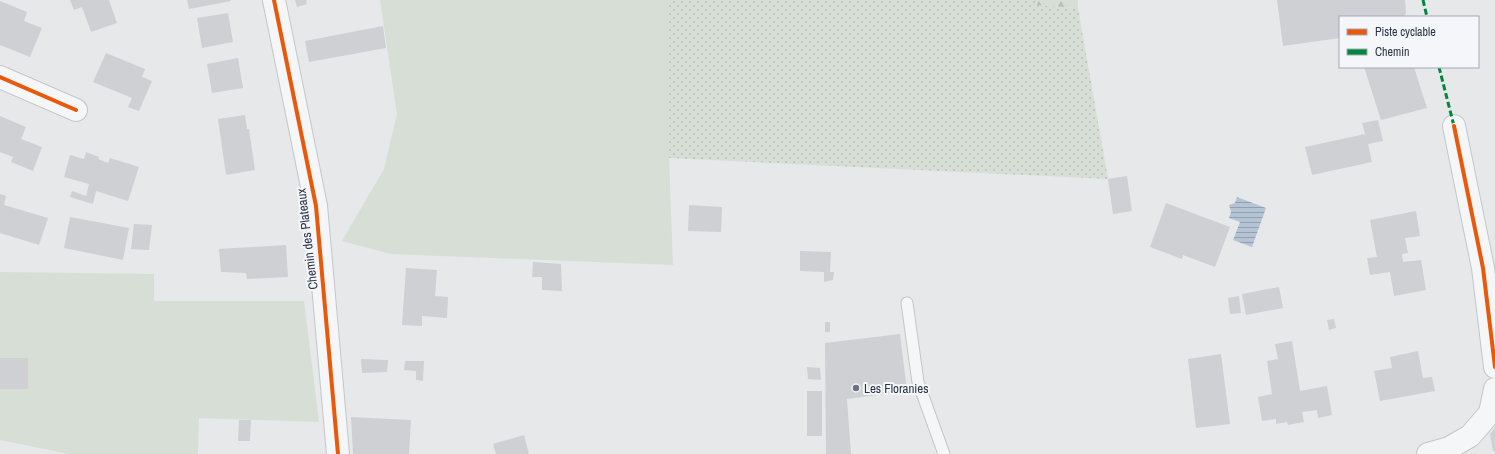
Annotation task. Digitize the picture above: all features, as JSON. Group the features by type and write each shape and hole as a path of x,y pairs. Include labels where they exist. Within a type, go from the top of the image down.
{"street":[{"name":"Chemin des Plateaux","path":"274,0 316,206 338,454"},
{"path":"0,77 76,110"},
{"path":"1454,126 1489,267 1495,367"},
{"path":"1428,454 1449,448 1470,436 1490,413 1495,389"}],"lane":[{"path":"907,303 918,382 944,454"}],"green space":[{"path":"380,0 669,0 669,158 673,265 391,254 342,241 384,169 397,114"},
{"path":"669,0 1036,0 1037,5 1078,8 1108,179 669,158"},
{"path":"1036,0 1078,0 1078,8 1037,5"},
{"path":"0,272 154,274 154,301 304,301 319,422 199,418 198,454 69,454 0,440"}],"water":[{"path":"1237,197 1266,208 1252,247 1233,240 1240,222 1229,218 1231,212 1229,205 1235,203"}],"building":[{"path":"70,0 109,0 117,23 91,32 82,7 74,10"},
{"path":"187,0 230,0 231,1 189,9"},
{"path":"295,0 306,0 307,4 297,7"},
{"path":"1277,0 1405,0 1406,14 1404,16 1339,16 1339,38 1283,46"},
{"path":"0,1 27,12 24,21 42,28 30,57 0,45"},
{"path":"228,13 233,42 202,48 197,18"},
{"path":"383,26 386,48 309,62 305,41"},
{"path":"106,53 145,69 142,77 152,81 139,111 128,107 132,98 93,82"},
{"path":"238,58 243,88 212,93 207,64"},
{"path":"1364,68 1414,68 1427,108 1381,120"},
{"path":"245,115 247,129 249,129 255,170 226,175 218,119"},
{"path":"0,116 26,127 21,139 42,147 33,171 11,162 13,157 0,152"},
{"path":"1378,120 1383,141 1368,144 1372,162 1312,175 1305,147 1365,134 1362,123"},
{"path":"86,152 99,157 98,159 108,163 110,158 139,167 128,201 96,191 93,204 70,197 72,191 86,196 89,184 64,177 70,155 84,159"},
{"path":"1127,176 1132,211 1113,214 1108,179"},
{"path":"0,194 6,196 4,205 48,218 39,245 0,233"},
{"path":"1166,203 1230,227 1215,267 1183,255 1182,259 1150,247"},
{"path":"689,205 722,207 721,232 688,231"},
{"path":"1416,211 1420,236 1405,238 1408,253 1402,254 1403,262 1421,260 1426,290 1394,296 1390,272 1370,275 1367,258 1377,257 1370,220"},
{"path":"70,217 129,228 123,260 64,248"},
{"path":"134,224 152,225 149,250 131,249"},
{"path":"286,245 288,277 247,279 246,273 221,272 219,249"},
{"path":"800,251 831,252 830,272 834,272 833,280 824,282 824,272 800,271"},
{"path":"533,262 561,264 562,291 542,290 542,277 532,277"},
{"path":"406,268 437,270 435,296 448,297 447,318 422,316 422,326 402,325"},
{"path":"1279,287 1283,308 1246,315 1242,294"},
{"path":"1239,296 1241,313 1230,314 1228,298"},
{"path":"1334,319 1336,328 1329,330 1327,320"},
{"path":"825,322 830,322 830,332 825,332"},
{"path":"900,334 907,391 847,399 851,454 826,454 825,343"},
{"path":"1292,341 1300,391 1327,386 1332,415 1318,418 1317,410 1302,412 1304,422 1288,425 1287,422 1276,424 1276,419 1262,421 1258,397 1272,394 1267,361 1278,359 1275,344"},
{"path":"1418,351 1423,378 1432,377 1435,391 1380,401 1374,371 1392,368 1390,357"},
{"path":"1221,354 1230,424 1196,428 1188,359"},
{"path":"0,358 28,358 28,389 0,389"},
{"path":"361,359 388,360 387,372 362,373"},
{"path":"405,361 424,361 423,381 416,380 416,371 404,370"},
{"path":"807,367 820,368 821,380 808,379"},
{"path":"807,391 822,391 822,436 807,436"},
{"path":"351,417 411,420 409,454 353,454"},
{"path":"239,420 251,420 250,441 238,441"},
{"path":"1495,428 1495,451 1493,451 1490,434"},
{"path":"524,435 529,454 496,454 493,444"}],"marked path":[{"path":"1423,0 1427,16"},
{"path":"1439,68 1454,126"}],"cycle path":[{"path":"274,0 316,206 338,454"},
{"path":"0,77 76,110"},
{"path":"1454,126 1483,268 1495,367"}],"place":[{"name":"Les Floranies","path":"856,388"}]}
